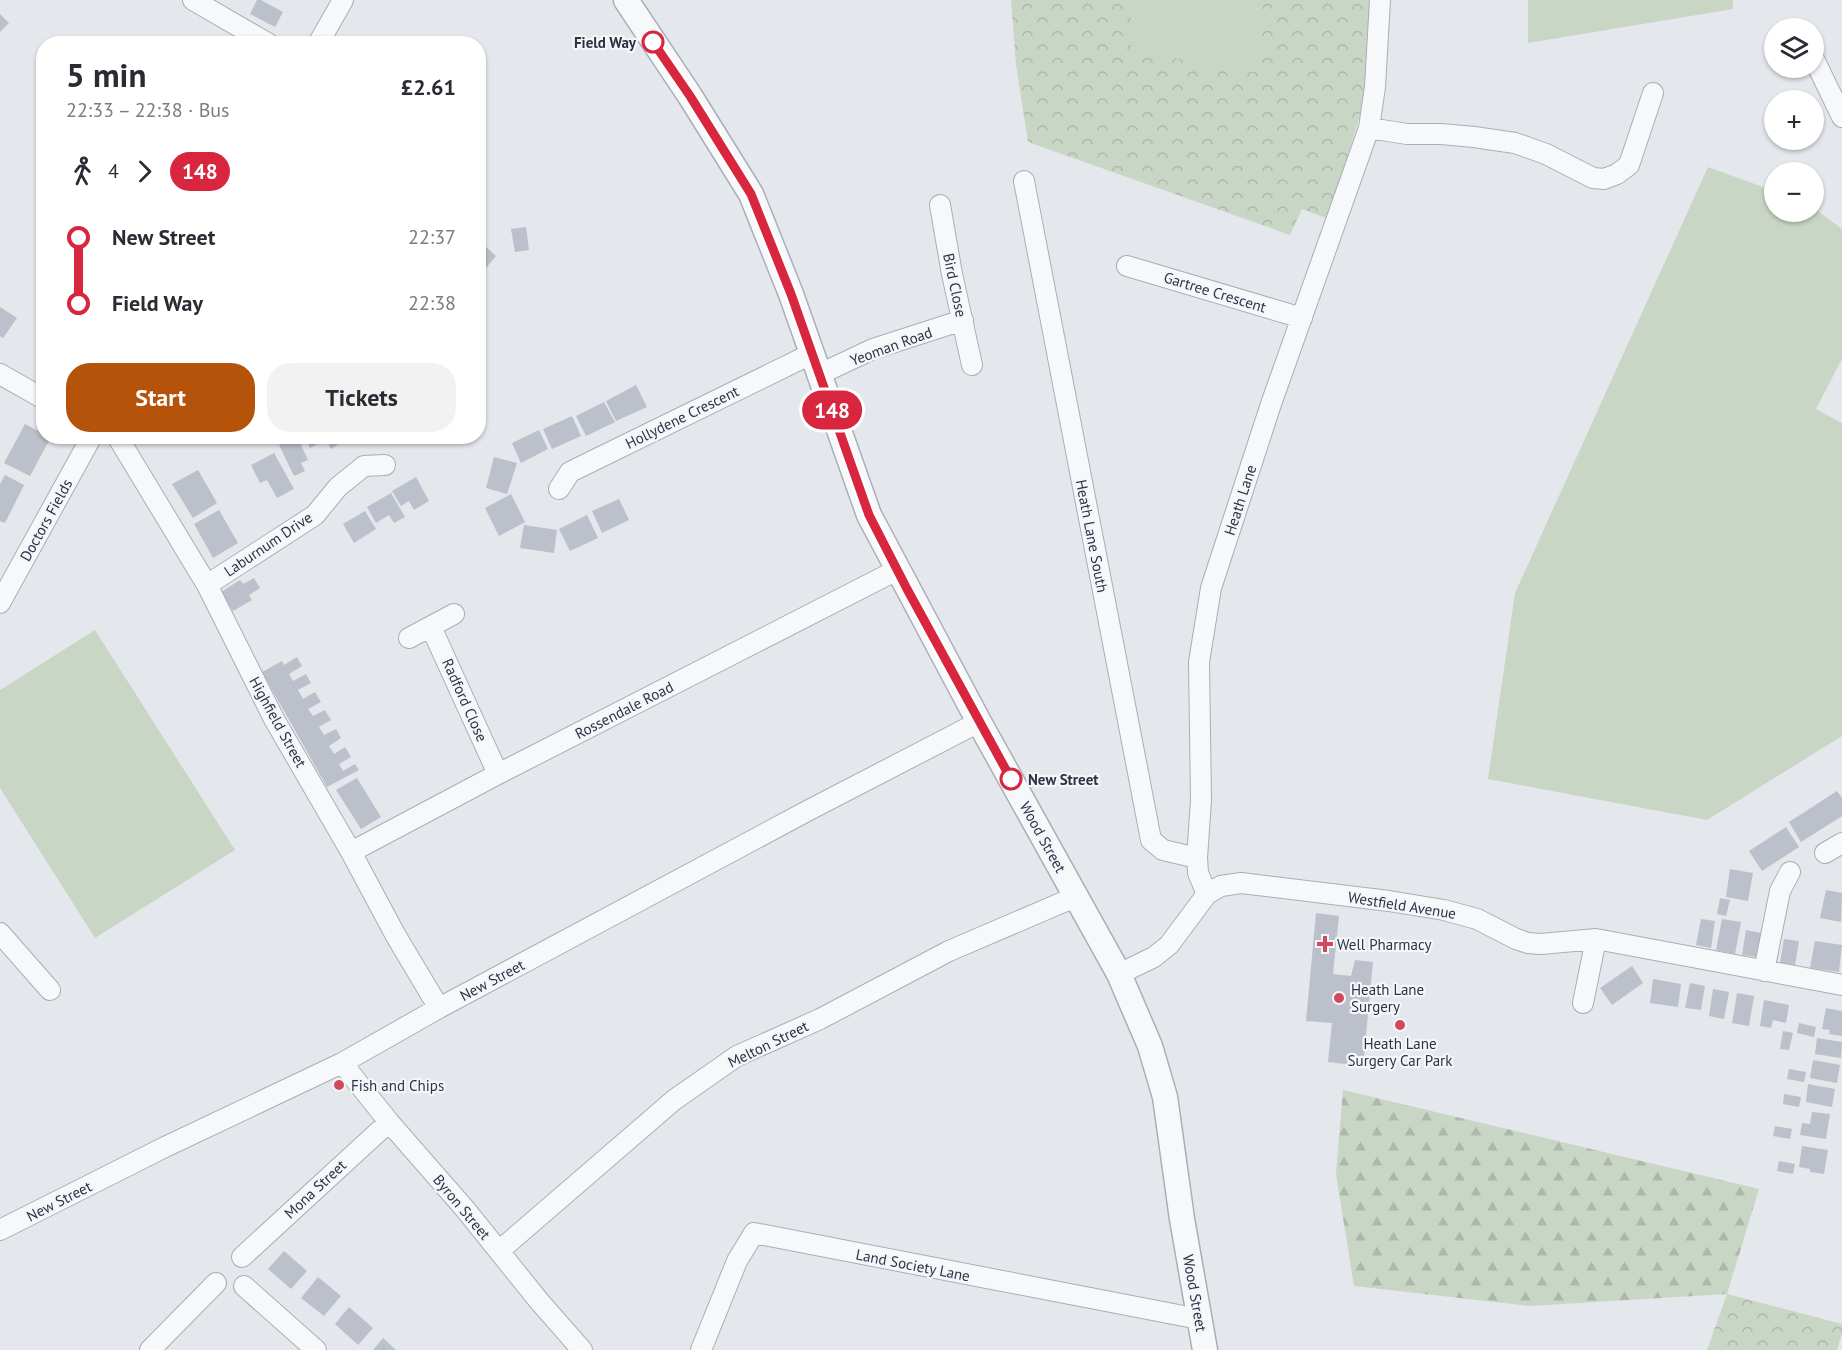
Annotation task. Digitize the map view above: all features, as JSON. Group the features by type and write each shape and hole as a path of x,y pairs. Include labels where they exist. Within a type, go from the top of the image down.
{"street":[{"path":"192,0 255,36"},
{"path":"323,36 343,0"},
{"name":"Wood Street","path":"626,0 690,96 751,194 791,294 869,515 979,722 1119,974 1150,1046 1165,1097 1205,1350"},
{"name":"Heath Lane","path":"1207,894 1198,873 1197,858 1202,800 1199,662 1211,588 1270,405 1369,128 1376,87 1380,0"},
{"path":"1823,78 1842,117"},
{"path":"1369,128 1407,134 1442,134 1515,143 1546,154 1593,178 1604,179 1617,174 1629,165 1653,93"},
{"name":"Heath Lane South","path":"1024,181 1151,840 1163,850 1197,858"},
{"name":"Bird Close","path":"940,205 972,365"},
{"name":"Gartree Crescent","path":"1127,266 1302,318"},
{"name":"Yeoman Road","path":"815,364 873,349 963,320"},
{"name":"Hollydene Crescent","path":"559,489 570,472 815,364"},
{"path":"0,374 36,394"},
{"name":"Doctors Fields","path":"0,603 88,444"},
{"name":"Highfield Street","path":"122,444 207,585 274,719 439,1008"},
{"name":"Laburnum Drive","path":"207,585 315,515 338,487 364,466 385,465"},
{"name":"Rossendale Road","path":"351,852 498,774 897,570"},
{"path":"409,638 454,614"},
{"name":"Radford Close","path":"431,627 498,774"},
{"name":"New Street","path":"0,1230 165,1147 342,1063 439,1008 979,722"},
{"path":"1764,971 1780,891 1790,872"},
{"name":"Westfield Avenue","path":"1207,894 1214,889 1233,883 1261,884 1444,910 1477,919 1528,943 1596,939 1842,984"},
{"path":"1119,974 1154,957 1169,945 1207,894"},
{"name":"Melton Street","path":"499,1251 674,1100 737,1056 820,1019 949,951 1076,897"},
{"path":"0,933 50,990"},
{"path":"1583,1003 1596,939"},
{"name":"Byron Street","path":"342,1063 582,1350"},
{"name":"Mona Street","path":"242,1257 389,1122"},
{"name":"Land Society Lane","path":"701,1350 737,1261 754,1233 1199,1319"},
{"path":"150,1350 216,1283"},
{"path":"244,1286 316,1350"}],"green space":[{"path":"1011,0 1372,0 1369,75 1360,115 1329,219 1302,209 1290,235 1028,142 1016,65"},
{"path":"1131,0 1263,0 1261,73 1131,51"},
{"path":"1528,0 1733,0 1733,9 1528,43"},
{"path":"1708,167 1764,187 1764,222 1824,222 1824,216 1842,229 1842,359 1816,409 1842,423 1842,736 1707,820 1488,779 1515,593"},
{"path":"95,630 235,850 95,938 0,788 0,690"},
{"path":"1343,1090 1759,1189 1727,1294 1530,1306 1354,1286 1336,1174"},
{"path":"1727,1294 1842,1324 1837,1350 1707,1350"}],"building":[{"path":"257,0 283,12 275,27 250,14"},
{"path":"0,14 9,23 0,32"},
{"path":"526,227 529,250 515,252 511,229"},
{"path":"486,247 496,256 486,268"},
{"path":"0,307 17,318 3,338 0,336"},
{"path":"636,385 647,407 616,421 606,401"},
{"path":"604,402 615,422 586,436 576,416"},
{"path":"572,416 581,436 552,449 543,429"},
{"path":"25,424 36,430 36,444 47,444 30,476 4,463"},
{"path":"539,430 548,449 521,463 512,443"},
{"path":"301,444 308,460 301,463 305,471 294,476 279,445"},
{"path":"328,444 339,444 331,449"},
{"path":"274,453 294,489 277,498 267,480 260,483 251,465"},
{"path":"494,457 517,463 507,494 486,488"},
{"path":"198,470 217,503 193,518 172,484"},
{"path":"5,475 24,485 5,523 0,521 0,484"},
{"path":"416,477 429,501 414,510 409,501 401,506 392,491"},
{"path":"391,493 405,517 394,523 389,515 376,523 367,507"},
{"path":"511,494 525,522 499,536 485,508"},
{"path":"619,499 629,520 602,533 592,511"},
{"path":"219,510 238,543 213,558 194,524"},
{"path":"365,511 376,529 354,543 343,524"},
{"path":"587,515 598,538 570,551 559,529"},
{"path":"524,525 557,530 554,553 520,548"},
{"path":"254,578 260,588 249,595 252,600 233,611 221,592 240,580 243,584"},
{"path":"297,657 302,666 289,674 293,681 306,674 311,683 298,690 303,699 315,692 321,702 308,709 313,716 325,710 331,720 319,727 324,735 336,729 341,738 329,746 334,754 345,747 351,757 339,764 343,771 355,764 359,770 327,787 262,672 282,661 284,665"},
{"path":"357,778 381,817 361,829 336,790"},
{"path":"1837,791 1842,798 1842,816 1801,842 1789,822"},
{"path":"1786,827 1799,847 1762,871 1749,851"},
{"path":"1730,869 1753,873 1748,901 1726,897"},
{"path":"1826,890 1842,893 1841,922 1820,918"},
{"path":"1720,898 1730,900 1726,916 1717,914"},
{"name":"Heath Lane Surgery","path":"1316,913 1339,916 1333,974 1351,976 1355,960 1373,962 1363,1066 1328,1062 1332,1023 1306,1021"},
{"path":"1701,919 1715,921 1711,948 1696,945"},
{"path":"1722,919 1741,922 1735,954 1716,950"},
{"path":"1746,930 1762,933 1758,957 1742,955"},
{"path":"1784,939 1799,941 1795,965 1780,963"},
{"path":"1815,941 1842,945 1839,972 1810,968"},
{"path":"1632,966 1643,983 1612,1005 1600,988"},
{"path":"1653,979 1681,984 1678,1007 1650,1003"},
{"path":"1690,983 1705,986 1701,1010 1685,1008"},
{"path":"1713,989 1729,992 1724,1019 1709,1016"},
{"path":"1737,993 1754,996 1749,1026 1732,1023"},
{"path":"1764,1000 1789,1005 1786,1023 1773,1020 1771,1028 1760,1026"},
{"path":"1826,1008 1842,1011 1842,1036 1829,1034 1830,1030 1822,1029"},
{"path":"1799,1023 1816,1027 1814,1037 1797,1033"},
{"path":"1783,1031 1793,1033 1789,1050 1780,1049"},
{"path":"1817,1038 1842,1042 1841,1058 1815,1054"},
{"path":"1813,1060 1840,1065 1837,1083 1810,1078"},
{"path":"1789,1069 1806,1072 1804,1082 1787,1079"},
{"path":"1808,1084 1835,1089 1832,1107 1806,1102"},
{"path":"1784,1094 1801,1097 1799,1107 1783,1104"},
{"path":"1812,1112 1830,1114 1826,1139 1800,1135 1802,1123 1810,1124"},
{"path":"1775,1126 1792,1129 1790,1139 1773,1136"},
{"path":"1802,1146 1828,1150 1824,1174 1810,1172 1810,1169 1799,1167"},
{"path":"1779,1161 1795,1164 1793,1174 1777,1171"},
{"path":"284,1251 307,1271 291,1289 268,1269"},
{"path":"318,1277 341,1296 324,1316 301,1298"},
{"path":"349,1307 373,1328 358,1345 335,1324"},
{"path":"383,1338 394,1348 396,1350 373,1350"}],"bus line":[{"name":"148","path":"653,42 690,96 751,194 791,294 869,515 1011,779"}],"place":[{"name":"Field Way","path":"653,42"},
{"name":"New Street","path":"1011,779"},
{"name":"Well Pharmacy","path":"1325,944"},
{"name":"Heath Lane Surgery","path":"1339,998"},
{"name":"Heath Lane Surgery Car Park","path":"1400,1025"},
{"name":"Fish and Chips","path":"339,1085"}]}
